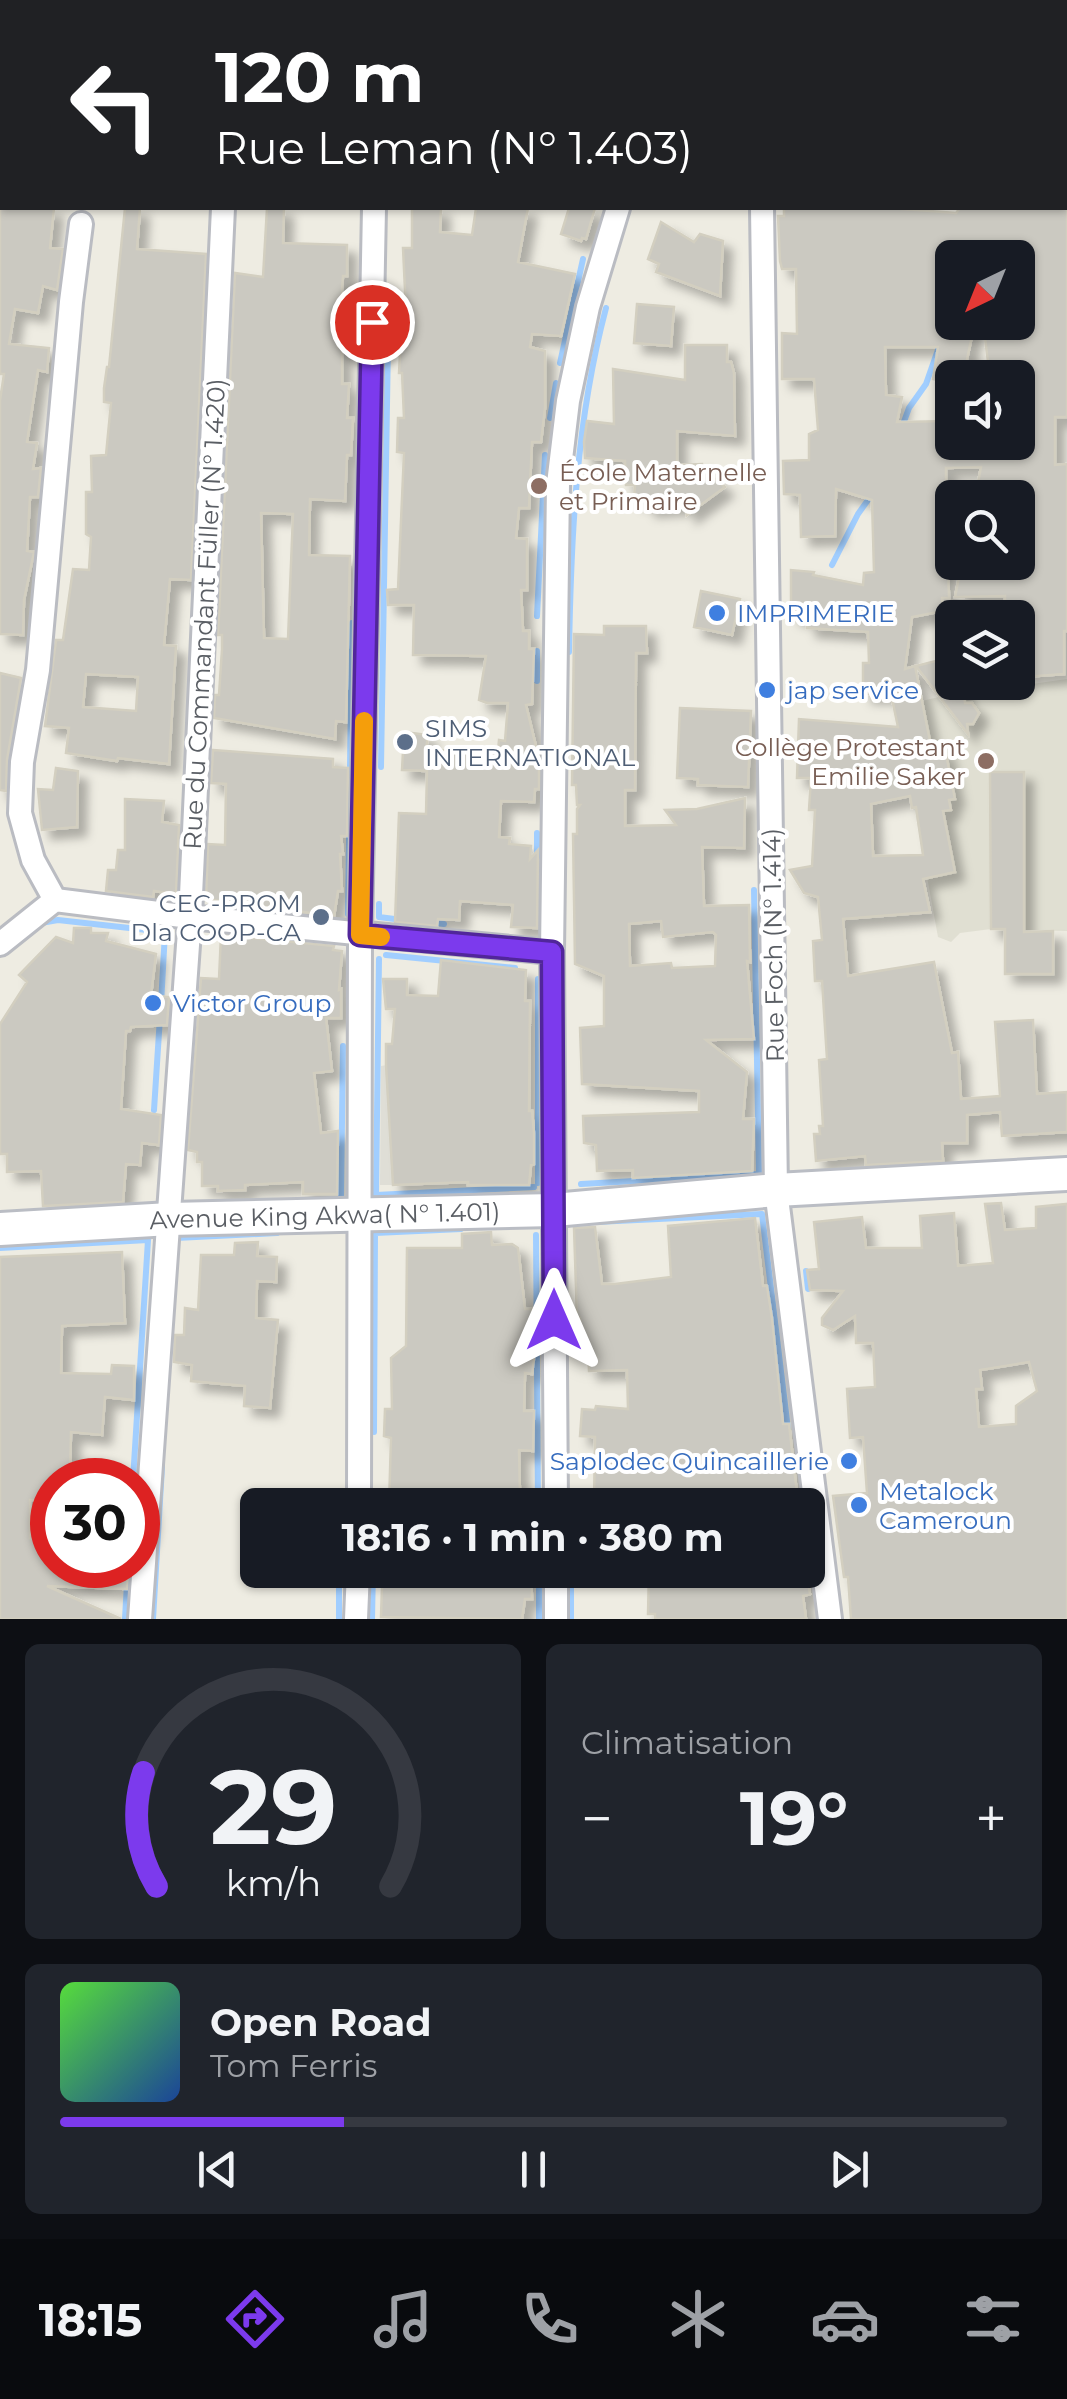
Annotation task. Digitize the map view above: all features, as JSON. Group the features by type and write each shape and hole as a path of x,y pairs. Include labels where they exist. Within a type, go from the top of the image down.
{"street":[{"name":"Rue du Commandant Füller (N° 1.420)","path":"140,1619 190,918 224,210"},
{"path":"360,1488 360,935 374,210"},
{"path":"556,1488 552,952 558,484 568,401 588,307 617,210"},
{"name":"Rue Foch (N° 1.414)","path":"762,210 776,1190 830,1619"},
{"path":"55,900 33,860 20,813 22,762 38,670 81,224"},
{"path":"0,944 55,900 190,918 552,952"},
{"name":"Avenue King Akwa( N° 1.401)","path":"0,1230 170,1219 554,1210 776,1190 1067,1174"},
{"path":"356,1619 357,1588"},
{"path":"556,1588 556,1619"}],"shaded area":[{"name":"Collège Protestant Emilie Saker","path":"1067,679 1067,931 991,929 960,933 951,942 938,937 896,707 935,698 1035,700 1035,684"},
{"path":"387,1065 393,1185 380,1185 381,1066"}],"building":[{"path":"0,210 54,210 50,248 63,249 57,290 43,286 38,313 15,309 9,344 49,348 47,372 38,370 27,442 37,443 33,469 41,468 38,497 30,497 27,551 34,552 24,600 23,635 0,634 0,400 4,374 0,374"},
{"path":"125,210 140,210 137,249 206,254 191,580 170,579 164,645 176,646 169,764 66,753 69,728 45,726 56,640 63,640 73,569 89,570 91,537 86,534 86,492 92,492 91,456 106,455 111,403 104,402","holes":["86,674 138,677 136,711 83,707"]},
{"path":"267,210 284,210 283,243 347,245 338,347 342,347 342,384 349,384 347,418 353,418 345,501 310,499 309,555 350,556 346,722 336,721 335,739 214,718 222,649 222,635 218,635 235,273 263,277","holes":["261,513 293,514 288,639 264,638"]},
{"path":"412,210 441,210 440,232 472,235 476,210 528,210 518,262 575,274 561,336 532,334 530,347 545,351 545,408 541,442 532,442 529,508 519,508 516,538 527,539 527,590 521,590 523,631 529,631 529,649 534,649 532,704 526,705 539,759 539,789 535,789 534,802 501,801 499,837 510,838 509,844 531,846 530,859 538,850 537,928 511,927 513,905 460,901 459,920 438,919 437,926 395,922 399,813 426,814 427,771 402,770 404,732 428,735 426,750 498,751 499,740 505,741 508,703 479,700 486,656 413,655 414,605 388,605 387,590 398,589 404,453 397,452 398,418 404,418 399,373 401,333 407,333 403,248 412,248"},
{"path":"568,210 594,210 586,239 561,234"},
{"path":"784,210 1067,210 1067,417 1055,417 1055,465 1067,464 1064,674 1035,676 1035,600 955,597 958,580 1035,580 1035,480 978,480 981,467 946,468 946,480 935,480 935,580 948,580 949,598 935,600 935,613 912,617 905,669 915,666 932,751 945,749 955,799 949,800 951,810 943,811 955,872 923,879 930,912 843,919 848,976 934,962 952,1053 958,1052 961,1099 1000,1096 995,1022 1033,1020 1037,1094 1067,1092 1067,1132 1002,1136 1000,1112 967,1115 967,1143 942,1143 943,1161 866,1165 865,1156 816,1161 814,1134 820,1134 819,1126 823,1126 819,1060 827,1059 822,981 815,981 813,941 822,940 818,897 804,893 790,870 812,866 815,810 809,810 811,778 797,778 799,719 898,727 891,694 863,694 863,663 869,663 868,632 807,628 808,618 791,615 791,570 863,585 864,573 874,572 872,500 836,489 835,536 801,537 800,495 784,494 783,461 809,460 809,434 818,430 814,379 782,379 782,333 797,334 796,269 782,269 778,216 784,216","holes":["935,240 1035,240 1035,340 985,340 988,360 1035,360 1035,460 935,460 935,421 897,422 902,397 886,395 885,347 938,347 936,360 967,360 971,340 935,340","910,796 912,808 916,807 923,855 873,856 871,804"]},
{"path":"661,222 694,242 700,234 723,241 720,296 656,272 659,264 648,259"},
{"path":"637,304 674,307 671,346 634,343"},
{"path":"685,345 727,345 727,362 731,362 734,373 735,436 677,431 677,465 702,464 702,475 725,487 687,515 687,505 647,508 646,500 634,499 635,485 626,485 625,461 585,458 584,442 587,421 614,424 613,369 685,380"},
{"name":"IMPRIMERIE","path":"701,591 740,599 732,635 694,627"},
{"path":"604,626 646,626 647,653 636,653 635,790 625,790 625,826 676,825 665,810 697,809 745,798 744,848 702,847 704,906 749,905 750,962 747,961 754,1039 706,1040 747,1072 743,1119 754,1119 752,1171 633,1178 633,1170 597,1171 596,1145 584,1143 583,1116 699,1112 699,1091 582,1084 580,1028 604,1026 604,976 575,964 573,834 577,834 580,805 576,785 572,785 574,634 604,635","holes":["661,921 663,937 713,932 715,966 630,966 629,924"]},
{"path":"935,661 935,691 916,666"},
{"path":"0,673 21,678 7,760 6,791 0,790"},
{"path":"942,700 972,703 979,713 973,724 967,724 968,734"},
{"path":"680,708 751,711 748,787 698,785 698,779 677,778"},
{"path":"213,750 333,759 333,767 348,768 347,836 341,836 340,854 342,891 338,891 334,916 206,899 208,844 225,845 226,784 211,783"},
{"path":"56,768 78,771 77,827 42,830 38,789 53,790"},
{"path":"990,772 1024,772 1024,932 1053,931 1053,974 1005,974 1005,929 991,929"},
{"path":"125,799 164,801 162,822 179,825 176,894 154,891 153,897 106,891 108,870 116,870 118,850 125,850"},
{"path":"74,928 108,933 106,941 156,954 151,995 169,997 167,1025 131,1027 126,1031 121,1109 161,1115 159,1145 142,1143 140,1165 126,1164 123,1202 43,1206 41,1171 7,1172 7,1154 0,1154 0,1024 27,982 19,975 56,937 73,943"},
{"path":"221,935 334,946 333,950 342,951 341,1018 326,1018 332,1071 314,1073 321,1133 338,1131 337,1194 303,1194 303,1182 245,1185 245,1190 218,1191 218,1186 202,1186 202,1162 197,1162 197,1152 188,1150 201,978 219,979"},
{"path":"441,960 526,970 525,1001 530,1001 529,1111 534,1133 529,1185 393,1185 386,1044 392,1044 395,1009 386,1009 383,979 407,979 407,995 438,996"},
{"path":"1001,1203 1005,1230 1036,1228 1036,1207 1067,1204 1067,1619 851,1619 848,1577 844,1577 833,1496 867,1493 863,1437 850,1438 847,1389 875,1387 873,1343 856,1343 855,1316 833,1330 822,1325 822,1318 843,1291 810,1290 807,1270 819,1269 814,1222 862,1217 866,1248 922,1248 920,1216 954,1213 958,1266 993,1263 985,1204","holes":["1029,1362 1037,1391 1016,1406 1016,1424 979,1427 976,1389 982,1389 980,1370"]},
{"path":"755,1218 763,1286 767,1286 772,1318 783,1424 789,1424 796,1488 594,1488 595,1437 580,1436 582,1409 628,1409 627,1370 589,1371 588,1342 582,1343 577,1318 574,1228 595,1227 602,1284 615,1284 671,1277 668,1226"},
{"path":"491,1232 492,1245 512,1244 518,1248 525,1309 532,1309 534,1359 532,1374 525,1373 524,1411 534,1411 533,1451 519,1450 520,1488 390,1488 391,1438 384,1436 385,1409 392,1409 391,1358 406,1346 407,1248 462,1248 462,1234"},
{"path":"258,1242 257,1256 277,1257 276,1282 257,1281 256,1318 278,1320 270,1408 244,1406 245,1386 191,1381 192,1365 174,1362 175,1335 184,1335 185,1308 198,1310 201,1255 234,1255 235,1243"},
{"path":"122,1252 125,1323 62,1326 61,1373 111,1374 112,1365 134,1366 134,1400 105,1397 102,1435 71,1432 70,1458 30,1458 30,1588 51,1588 121,1619 0,1619 0,1257"},
{"path":"382,1588 532,1588 532,1599 525,1599 522,1619 381,1617"},
{"path":"649,1588 809,1588 810,1594 803,1596 806,1619 655,1619 655,1614 648,1614"}],"waterway":[{"path":"560,363 583,259"},
{"path":"569,652 577,479 588,393 606,308"},
{"path":"381,767 388,344"},
{"path":"902,427 909,408 926,384 940,344"},
{"path":"550,418 556,383"},
{"path":"537,616 545,455"},
{"path":"832,565 873,493"},
{"path":"348,914 352,623"},
{"path":"537,651 537,681"},
{"path":"537,833 537,857"},
{"path":"581,1184 759,1174 754,890"},
{"path":"379,904 379,917 402,920"},
{"path":"41,923 58,920 165,932 161,1004"},
{"path":"430,922 444,924"},
{"path":"386,955 515,968"},
{"path":"379,959 376,1195 534,1187"},
{"path":"538,979 538,1183"},
{"path":"154,1110 160,1017"},
{"path":"334,1201 341,1198 343,1046"},
{"path":"596,1222 762,1214 788,1429"},
{"path":"374,1432 375,1233 461,1229"},
{"path":"176,1245 176,1238 277,1233"},
{"path":"536,1235 538,1488"},
{"path":"0,1248 148,1240 134,1458"},
{"path":"806,1271 808,1289"},
{"path":"153,1619 162,1467"},
{"path":"125,1619 127,1588"},
{"path":"339,1588 339,1619"},
{"path":"372,1619 373,1588"},
{"path":"539,1588 539,1619"},
{"path":"571,1588 571,1619"}],"slow traffic":[{"path":"364,721 360,935 381,937"}],"place":[{"name":"École Maternelle et Primaire","path":"539,486"},
{"name":"IMPRIMERIE","path":"717,613"},
{"name":"jap service","path":"767,690"},
{"name":"SIMS INTERNATIONAL","path":"405,742"},
{"name":"Collège Protestant Emilie Saker","path":"986,761"},
{"name":"CEC-PROM Dla COOP-CA","path":"321,917"},
{"name":"Victor Group","path":"153,1003"},
{"name":"Saplodec Quincaillerie","path":"849,1461"},
{"name":"Metalock Cameroun","path":"859,1505"}],"route":[{"path":"372,322 360,935 552,952 554,1320"}]}
